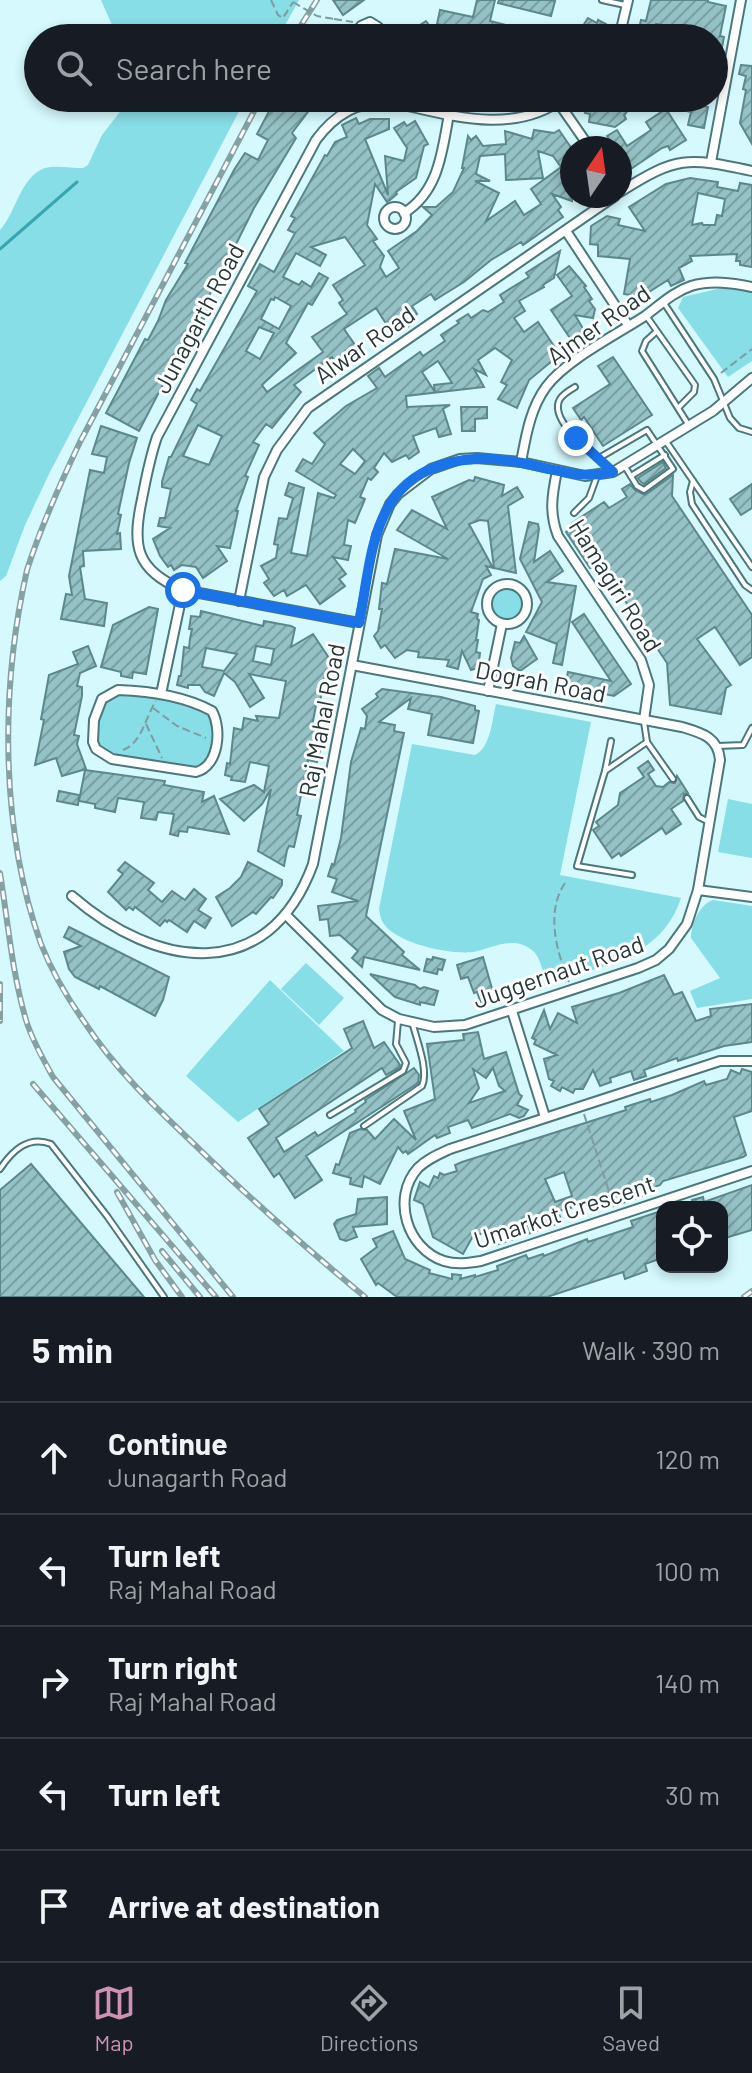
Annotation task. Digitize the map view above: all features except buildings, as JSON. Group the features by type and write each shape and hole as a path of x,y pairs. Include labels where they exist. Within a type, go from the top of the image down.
{"street":[{"path":"728,70 741,0"},
{"path":"623,24 628,3"},
{"name":"Junagarth Road","path":"345,112 327,125 316,140 157,437 138,518 138,549 147,567 159,578 183,590 359,623"},
{"name":"Junagarth Road","path":"438,112 504,121 538,112"},
{"path":"568,112 583,136"},
{"path":"711,162 720,112"},
{"path":"404,213 414,207 435,179 449,114"},
{"path":"632,185 678,162 711,162 752,171"},
{"name":"Alwar Road","path":"239,601 264,477 285,437 308,408 598,208"},
{"path":"566,231 628,325"},
{"name":"Ajmer Road","path":"521,462 529,422 547,386 569,366 663,301 689,287 719,282 752,287"},
{"name":"Raj Mahal Road","path":"72,896 96,917 152,946 199,955 243,945 269,931 287,916 305,887 313,864 377,535 390,504 398,494 431,469 460,459 521,462 597,476 613,472 713,411 752,378"},
{"name":"Hamagiri Road","path":"557,471 550,511 553,524 641,660 649,685 644,720"},
{"path":"514,585 525,595 526,610 517,622 502,624 487,611 488,596 499,586 514,585"},
{"path":"161,694 183,590"},
{"path":"488,691 502,624"},
{"name":"Dograh Road","path":"352,665 644,720 700,733 718,746"},
{"path":"118,690 161,694 212,711 217,720 216,740 211,763 204,770 196,772 107,756 96,749 92,732 102,699 118,690"},
{"name":"Juggernaut Road","path":"287,916 382,1010 399,1019 450,1028 512,1011 638,968 656,960 669,949 687,924 698,890 720,760 718,746"},
{"path":"698,890 752,897"},
{"path":"512,1011 545,1117"},
{"name":"Umarkot Crescent","path":"752,1061 720,1061 450,1149 416,1170 407,1188 404,1206 407,1225 415,1241 428,1254 462,1264 481,1261 752,1171"}],"lane":[{"path":"602,0 628,3"},
{"path":"663,301 714,379 735,424 752,432"},
{"path":"645,315 695,385 694,392 679,407"},
{"path":"656,332 646,341 642,351 688,424"},
{"path":"575,387 561,398 559,417 576,438 613,472"},
{"path":"599,458 643,430 650,432 693,481 752,567"},
{"path":"624,465 637,486 644,490 671,472 672,465 661,442"},
{"path":"631,476 665,455"},
{"path":"574,513 589,498 597,476"},
{"path":"693,481 690,492 692,504 745,585 752,590"},
{"path":"644,720 647,742 673,779"},
{"path":"718,746 743,745 752,728"},
{"path":"611,741 577,866 632,875"},
{"path":"605,771 647,742"},
{"path":"687,798 699,817 709,822"},
{"path":"330,1115 403,1071 406,1063 396,1044 399,1019"},
{"path":"364,1126 425,1081 426,1072 413,1022"},
{"path":"0,1169 21,1145 34,1141 51,1144 164,1297"}],"path":[{"path":"271,0 278,15 283,18 294,1 317,16 353,24"},
{"path":"714,379 752,349"},
{"path":"107,756 130,748 161,694"},
{"path":"152,707 177,726 216,740"},
{"path":"146,723 158,745 164,767"},
{"path":"565,883 561,887 557,909 555,939 572,990"},
{"path":"581,1106 617,1216"}],"shaded area":[{"path":"101,0 299,0 286,24 112,24"},
{"path":"120,112 239,112 50,472 6,576 0,581 0,230 30,179 49,167 83,168 88,165 102,135"},
{"path":"721,288 752,292 752,361 728,377 678,308 683,297"},
{"path":"507,587 519,592 524,604 519,616 507,621 495,616 490,604 495,592"},
{"path":"120,694 171,699 207,714 213,722 213,730 207,757 197,766 189,768 124,757 102,746 96,738 100,711 108,701"},
{"path":"496,704 591,722 560,875 681,898 672,918 659,935 627,957 547,984 538,957 518,943 473,952 437,949 398,936 382,921 379,909 412,744 475,755 488,740"},
{"path":"728,799 752,804 752,858 718,852"},
{"path":"713,900 752,906 752,999 697,1008 690,991 720,978 691,938 697,915"},
{"path":"306,963 344,998 319,1025 281,989"},
{"path":"270,980 344,1051 238,1122 186,1076"}],"waterway":[{"path":"0,249 77,182"}],"railway":[{"path":"302,24 317,0"},
{"path":"254,112 80,442 32,554 18,616 12,662 8,758 11,807 28,900 41,944 72,1004 97,1040 136,1087 215,1164 365,1297"},
{"path":"0,873 21,1002 31,1035 45,1063 53,1077 233,1297"},
{"path":"0,984 0,1021"},
{"path":"33,1084 216,1297"},
{"path":"117,1192 155,1260 182,1297"},
{"path":"162,1251 200,1297"},
{"path":"744,1297 752,1291"}],"route":[{"path":"183,590 359,623 377,535 390,504 409,484 431,469 460,459 521,462 585,476 613,472 576,438"}]}
